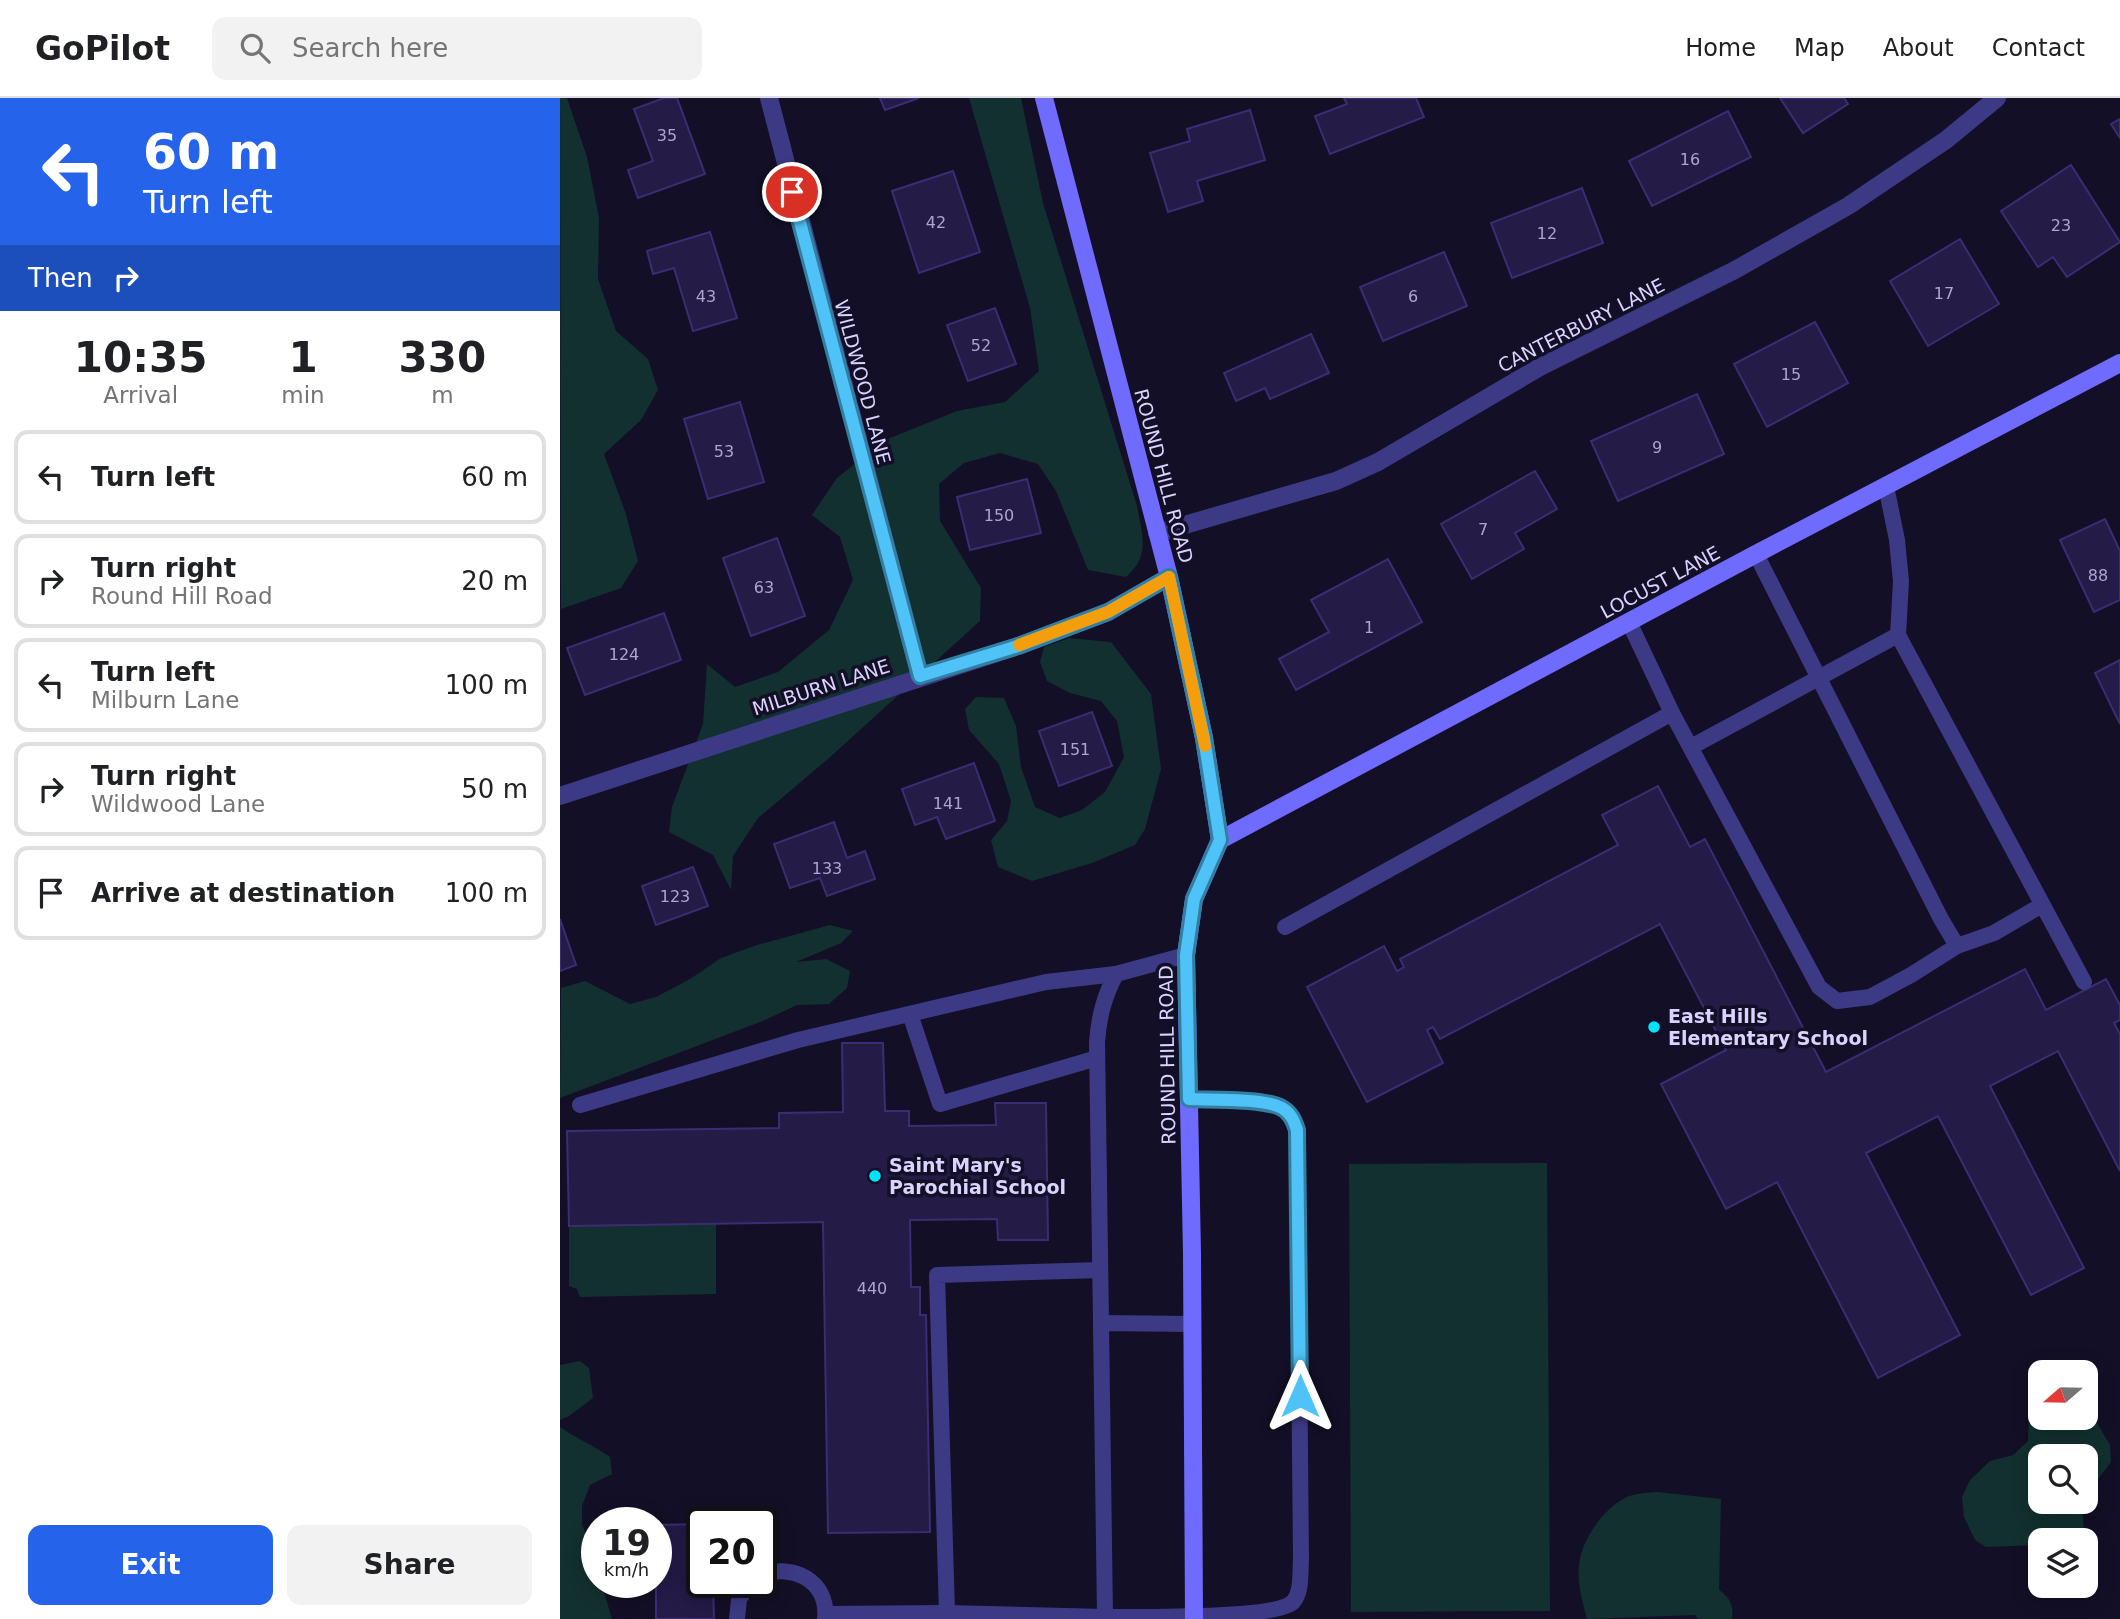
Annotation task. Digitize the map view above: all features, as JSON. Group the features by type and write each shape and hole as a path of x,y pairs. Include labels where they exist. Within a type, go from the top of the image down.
{"street":[{"name":"WILDWOOD LANE","path":"769,98 920,676"},
{"name":"ROUND HILL ROAD","path":"1044,98 1169,577 1204,738 1220,840 1194,899 1186,955 1194,1618"},
{"name":"CANTERBURY LANE","path":"1157,533 1336,481 1378,462 1541,367 1735,270 1848,206 1946,140 1997,98"},
{"name":"LOCUST LANE","path":"1220,840 2120,363"},
{"name":"MILBURN LANE","path":"560,796 1018,646 1108,612 1169,577"}],"lane":[{"path":"1886,486 1897,540 1901,581 1898,635 2084,982"},
{"path":"1756,554 1957,946"},
{"path":"1629,622 1672,713 1819,987 1837,1001 1870,997 1957,946 1994,933 2042,905"},
{"path":"1691,747 1898,635"},
{"path":"1284,926 1672,713"},
{"path":"580,1105 798,1040 1045,982 1116,974 1186,955"},
{"path":"1105,1617 1097,1058 1099,1016 1105,995 1116,974"},
{"path":"910,1014 940,1104 1097,1058"},
{"path":"777,1570 789,1570 816,1585 823,1599 826,1617 947,1613 1194,1618 1282,1609 1293,1603 1298,1593 1301,1560 1297,1130 1292,1116 1281,1107 1263,1103 1189,1099"},
{"path":"947,1613 937,1275 1100,1270"},
{"path":"1101,1323 1192,1324"},
{"path":"737,1619 740,1598"}],"green space":[{"path":"560,98 567,98 587,157 599,218 598,279 616,331 648,359 658,390 641,420 604,454 626,514 638,561 621,588 561,609"},
{"path":"969,98 1021,98 1043,203 1137,506 1142,553 1134,569 1126,577 1088,570 1056,491 1038,464 1000,453 964,463 939,484 940,521 981,588 980,621 828,759 758,818 733,856 731,890 713,855 669,832 672,807 703,724 707,664 735,687 778,672 829,630 853,580 840,537 812,515 837,478 885,440 957,411 1005,402 1039,371 1030,308"},
{"path":"1069,638 1111,642 1151,694 1161,769 1145,829 1135,845 1092,863 1032,881 998,867 991,840 1007,821 1011,801 999,764 969,730 965,709 976,697 1004,698 1016,726 1021,767 1035,807 1060,818 1082,810 1105,792 1124,757 1117,721 1101,701 1070,693 1047,681 1040,662 1044,647"},
{"path":"830,925 853,931 841,943 796,962 826,959 850,971 847,988 829,1004 797,1005 765,1020 560,1098 561,988 585,981 630,1004 656,997 721,958"},
{"path":"1547,1163 1550,1611 1351,1612 1349,1164"},
{"path":"716,1223 716,1294 580,1297 577,1289 569,1286 569,1226"},
{"path":"580,1361 589,1368 593,1398 560,1420 560,1365"},
{"path":"2098,1424 2110,1445 2111,1462 2098,1479 2098,1444 2028,1444 2028,1514 2083,1514 2084,1528 2028,1528 2028,1545 1986,1547 1975,1540 1964,1517 1962,1497 1970,1480 1990,1461 2013,1455 2028,1441 2028,1430 2098,1430"},
{"path":"560,1427 610,1457 612,1474 590,1485 581,1507 581,1598 606,1598 612,1619 560,1619"},
{"path":"1657,1492 1721,1499 1719,1590 1730,1602 1732,1619 1698,1619 1695,1615 1587,1619 1580,1592 1579,1572 1581,1556 1589,1536 1601,1518 1617,1503 1633,1495"}],"building":[{"path":"664,98 677,98 705,174 638,198 628,170 653,161 634,109"},
{"path":"880,98 919,98 885,110"},
{"path":"1344,98 1416,98 1424,117 1330,154 1315,116 1347,104"},
{"path":"1780,98 1844,98 1848,104 1803,133"},
{"path":"1250,110 1265,160 1197,181 1203,201 1168,212 1150,153 1190,141 1187,129"},
{"path":"1728,111 1751,157 1652,206 1629,161"},
{"path":"2120,119 2120,138 2111,124"},
{"path":"2071,165 2120,242 2067,277 2053,257 2038,267 2001,211"},
{"path":"953,171 980,252 919,273 892,191"},
{"path":"1582,188 1603,243 1512,278 1491,223"},
{"path":"710,232 737,318 693,331 674,268 653,274 647,251"},
{"path":"1960,239 1999,304 1928,346 1890,281"},
{"path":"1444,252 1467,306 1383,341 1360,287"},
{"path":"995,308 1016,364 968,381 947,325"},
{"path":"1815,322 1848,383 1767,427 1734,364"},
{"path":"1311,334 1329,373 1270,399 1265,388 1236,401 1224,373"},
{"path":"1697,394 1724,454 1618,501 1591,441"},
{"path":"740,402 764,482 708,499 684,419"},
{"path":"1535,471 1557,509 1515,533 1524,549 1472,579 1441,524"},
{"path":"1027,479 1041,533 970,550 957,497"},
{"path":"2105,519 2120,551 2120,600 2094,612 2060,540"},
{"path":"777,538 805,616 751,636 723,558"},
{"path":"1388,559 1422,622 1296,690 1279,659 1329,632 1311,600"},
{"path":"664,613 681,660 585,695 567,648"},
{"path":"2120,660 2120,724 2095,673"},
{"path":"1092,712 1112,766 1059,786 1039,731"},
{"path":"974,763 995,821 946,839 937,817 915,825 902,789"},
{"path":"1658,786 1690,847 1705,839 1826,1072 2025,969 2046,1010 2106,979 2120,1005 2120,1020 2114,1023 2120,1034 2120,1171 2058,1051 1990,1086 2084,1268 2031,1295 1938,1116 1866,1153 1960,1335 1878,1378 1777,1182 1726,1209 1661,1084 1726,1050 1660,924 1440,1039 1433,1027 1427,1030 1443,1063 1367,1102 1307,987 1384,946 1397,971 1404,967 1400,959 1618,845 1602,815"},
{"path":"834,822 847,858 865,851 875,879 827,896 820,878 790,888 774,844"},
{"path":"693,867 708,906 656,925 642,886"},
{"path":"560,919 576,965 560,971"},
{"path":"842,1043 883,1043 885,1111 909,1111 909,1126 996,1125 995,1103 1046,1103 1048,1240 998,1240 997,1219 910,1220 911,1287 920,1287 920,1315 926,1315 930,1532 828,1533 823,1222 569,1226 567,1131 779,1128 779,1113 843,1112"},
{"path":"686,1524 686,1598 713,1598 714,1619 656,1619 656,1598 672,1598 672,1525"}],"slow traffic":[{"path":"1019,645 1108,612 1169,577 1205,746"}],"place":[{"name":"East Hills Elementary School","path":"1654,1027"},
{"name":"Saint Mary's Parochial School","path":"875,1176"}],"route":[{"path":"792,192 920,676 1018,646 1108,612 1169,577 1204,738 1220,840 1194,899 1186,955 1189,1099 1263,1103 1281,1107 1292,1116 1297,1130 1299,1151 1300,1396"}]}
